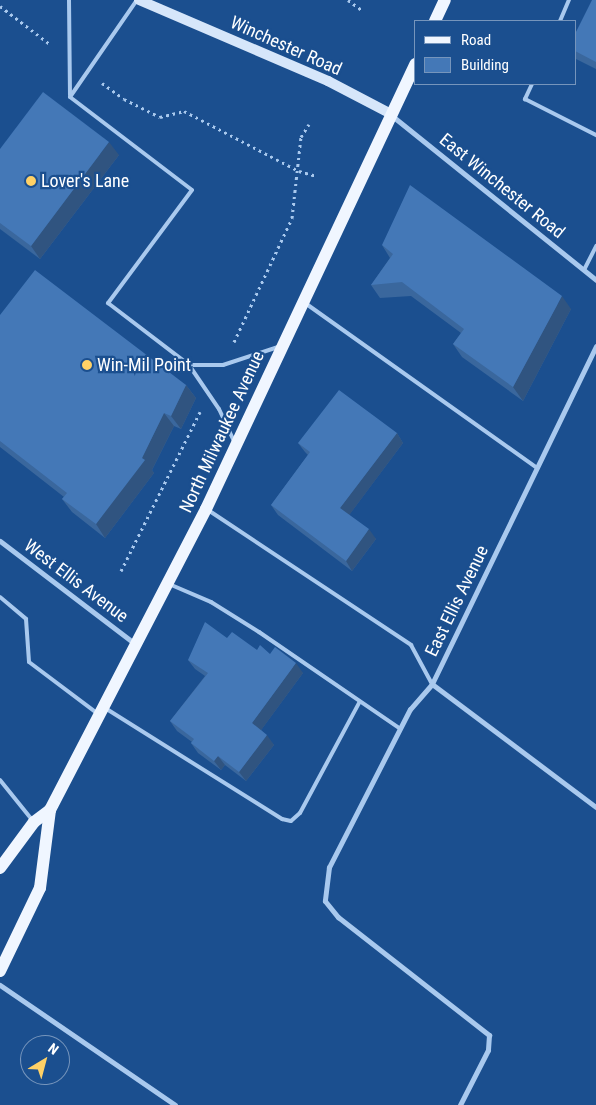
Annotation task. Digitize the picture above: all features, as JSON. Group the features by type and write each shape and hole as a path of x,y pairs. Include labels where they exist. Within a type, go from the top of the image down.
{"main road":[{"name":"Winchester Road","path":"138,0 328,81 390,114"},
{"path":"435,20 445,0"},
{"name":"North Milwaukee Avenue","path":"0,971 40,888 50,810 206,509 414,66"},
{"name":"North Milwaukee Avenue","path":"0,867 34,822 50,810"}],"street":[{"name":"East Winchester Road","path":"390,114 596,280"},
{"name":"East Ellis Avenue","path":"596,346 432,684 596,807"},
{"name":"West Ellis Avenue","path":"0,541 136,644"},
{"path":"432,684 410,709 399,728 329,867 326,901 338,917 489,1035 488,1050 460,1105"},
{"path":"0,985 175,1105"}],"lane":[{"path":"69,0 70,97"},
{"path":"70,97 138,0"},
{"path":"560,20 569,0"},
{"path":"532,85 525,99 596,135"},
{"path":"70,97 192,190 108,303 189,365 219,409 236,444"},
{"path":"584,270 596,246"},
{"path":"303,301 537,468"},
{"path":"189,365 223,365 282,346"},
{"path":"206,509 411,645 432,684"},
{"path":"168,584 211,602 259,632 359,703 399,728"},
{"path":"0,597 26,619 29,662 101,710 282,819 290,821 300,813 359,703"},
{"path":"0,780 34,822"}],"path":[{"path":"348,0 362,10"},
{"path":"0,6 70,59"},
{"path":"87,72 124,99 160,116 184,111 299,171 317,176"}],"building":[{"path":"592,0 596,0 596,62 576,52 576,32"},
{"path":"43,92 109,142 31,246 0,223 0,149"},
{"path":"410,185 562,296 513,387 453,344 464,329 402,282 371,285 393,254 382,245"},
{"path":"35,270 186,385 171,416 164,413 142,458 145,460 96,524 62,499 67,493 0,441 0,315"},
{"path":"339,390 397,433 340,508 369,529 346,561 271,505 310,452 298,443"},
{"path":"205,622 227,638 232,632 257,650 260,645 270,654 275,647 296,663 252,723 267,735 239,772 218,756 214,761 191,743 194,739 170,721 208,673 188,660"}],"place":[{"name":"Lover's Lane","path":"31,181"},
{"name":"Win-Mil Point","path":"87,365"}]}
